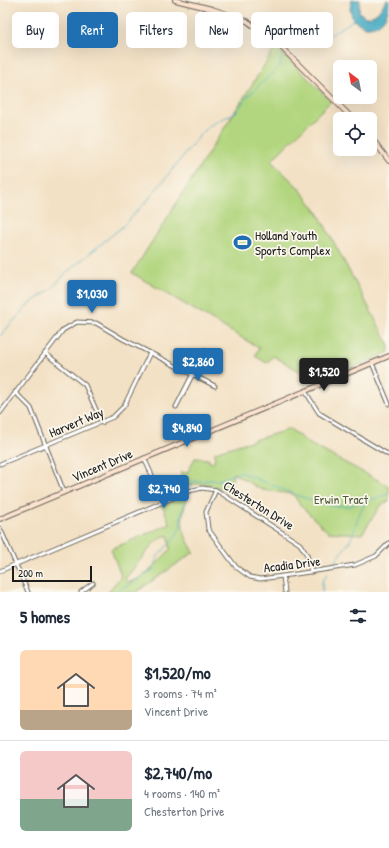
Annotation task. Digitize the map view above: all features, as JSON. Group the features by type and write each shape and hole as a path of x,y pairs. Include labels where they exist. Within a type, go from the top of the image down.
{"street":[{"path":"175,0 237,16 247,21 276,43 346,112"},
{"path":"377,146 389,162"},
{"path":"0,413 66,327 73,323 85,321 100,324 150,353 215,386"},
{"path":"176,407 205,350"},
{"path":"45,353 85,385 102,423"},
{"name":"Harvert Way","path":"0,464 102,423 113,417 124,406 150,353"},
{"name":"Vincent Drive","path":"0,519 389,356"},
{"path":"324,363 332,369 334,379 324,363"},
{"path":"372,363 389,404"},
{"path":"305,391 310,403 319,413 389,455"},
{"path":"15,392 31,408 64,492"},
{"path":"144,458 164,501"},
{"name":"Chesterton Drive","path":"0,571 164,501 197,489 216,490 300,544 307,555 311,572"},
{"name":"Acadia Drive","path":"216,490 207,508 206,523 210,533 231,560 241,572 250,577 260,579 360,564 376,556 389,543"},
{"path":"0,528 28,592"},
{"path":"283,576 285,592"},
{"path":"81,592 93,583"}],"green space":[{"name":"Holland Youth Sports Complex","path":"275,48 277,48 331,101 271,161 299,188 317,211 389,345 389,352 319,382 273,356 267,363 255,356 259,348 132,273"},
{"name":"Erwin Tract","path":"290,429 308,443 389,486 389,501 380,506 362,534 328,532 301,506 293,494 262,490 233,473 230,494 218,487 206,484 194,484 181,488 181,472 187,473 195,458 209,459 209,462 214,463 215,452"},
{"path":"189,493 182,523 183,529 194,552 136,592 108,592 121,576 111,549 170,524 163,507 161,506","holes":["164,536 169,536 170,550 145,574 133,581 127,582 125,579 154,543"]}],"water":[{"path":"352,0 360,0 359,12 365,17 372,16 380,10 386,0 389,0 388,11 380,23 371,27 365,27 353,20 350,9"}],"waterway":[{"path":"333,33 353,20"},
{"path":"0,336 28,305 51,289 67,272 122,227 147,201 200,135 212,124 236,112 248,96 280,66 283,53"},
{"path":"190,489 194,481 219,480 240,472 299,496 331,506 349,506 389,494"},
{"path":"114,592 134,582 154,569 158,556 173,540 180,529 181,516 188,493"},
{"path":"335,565 338,556 351,539 360,512 367,501"},
{"path":"322,592 322,582 328,573"}],"place":[{"name":"Holland Youth Sports Complex","path":"242,242"}]}
